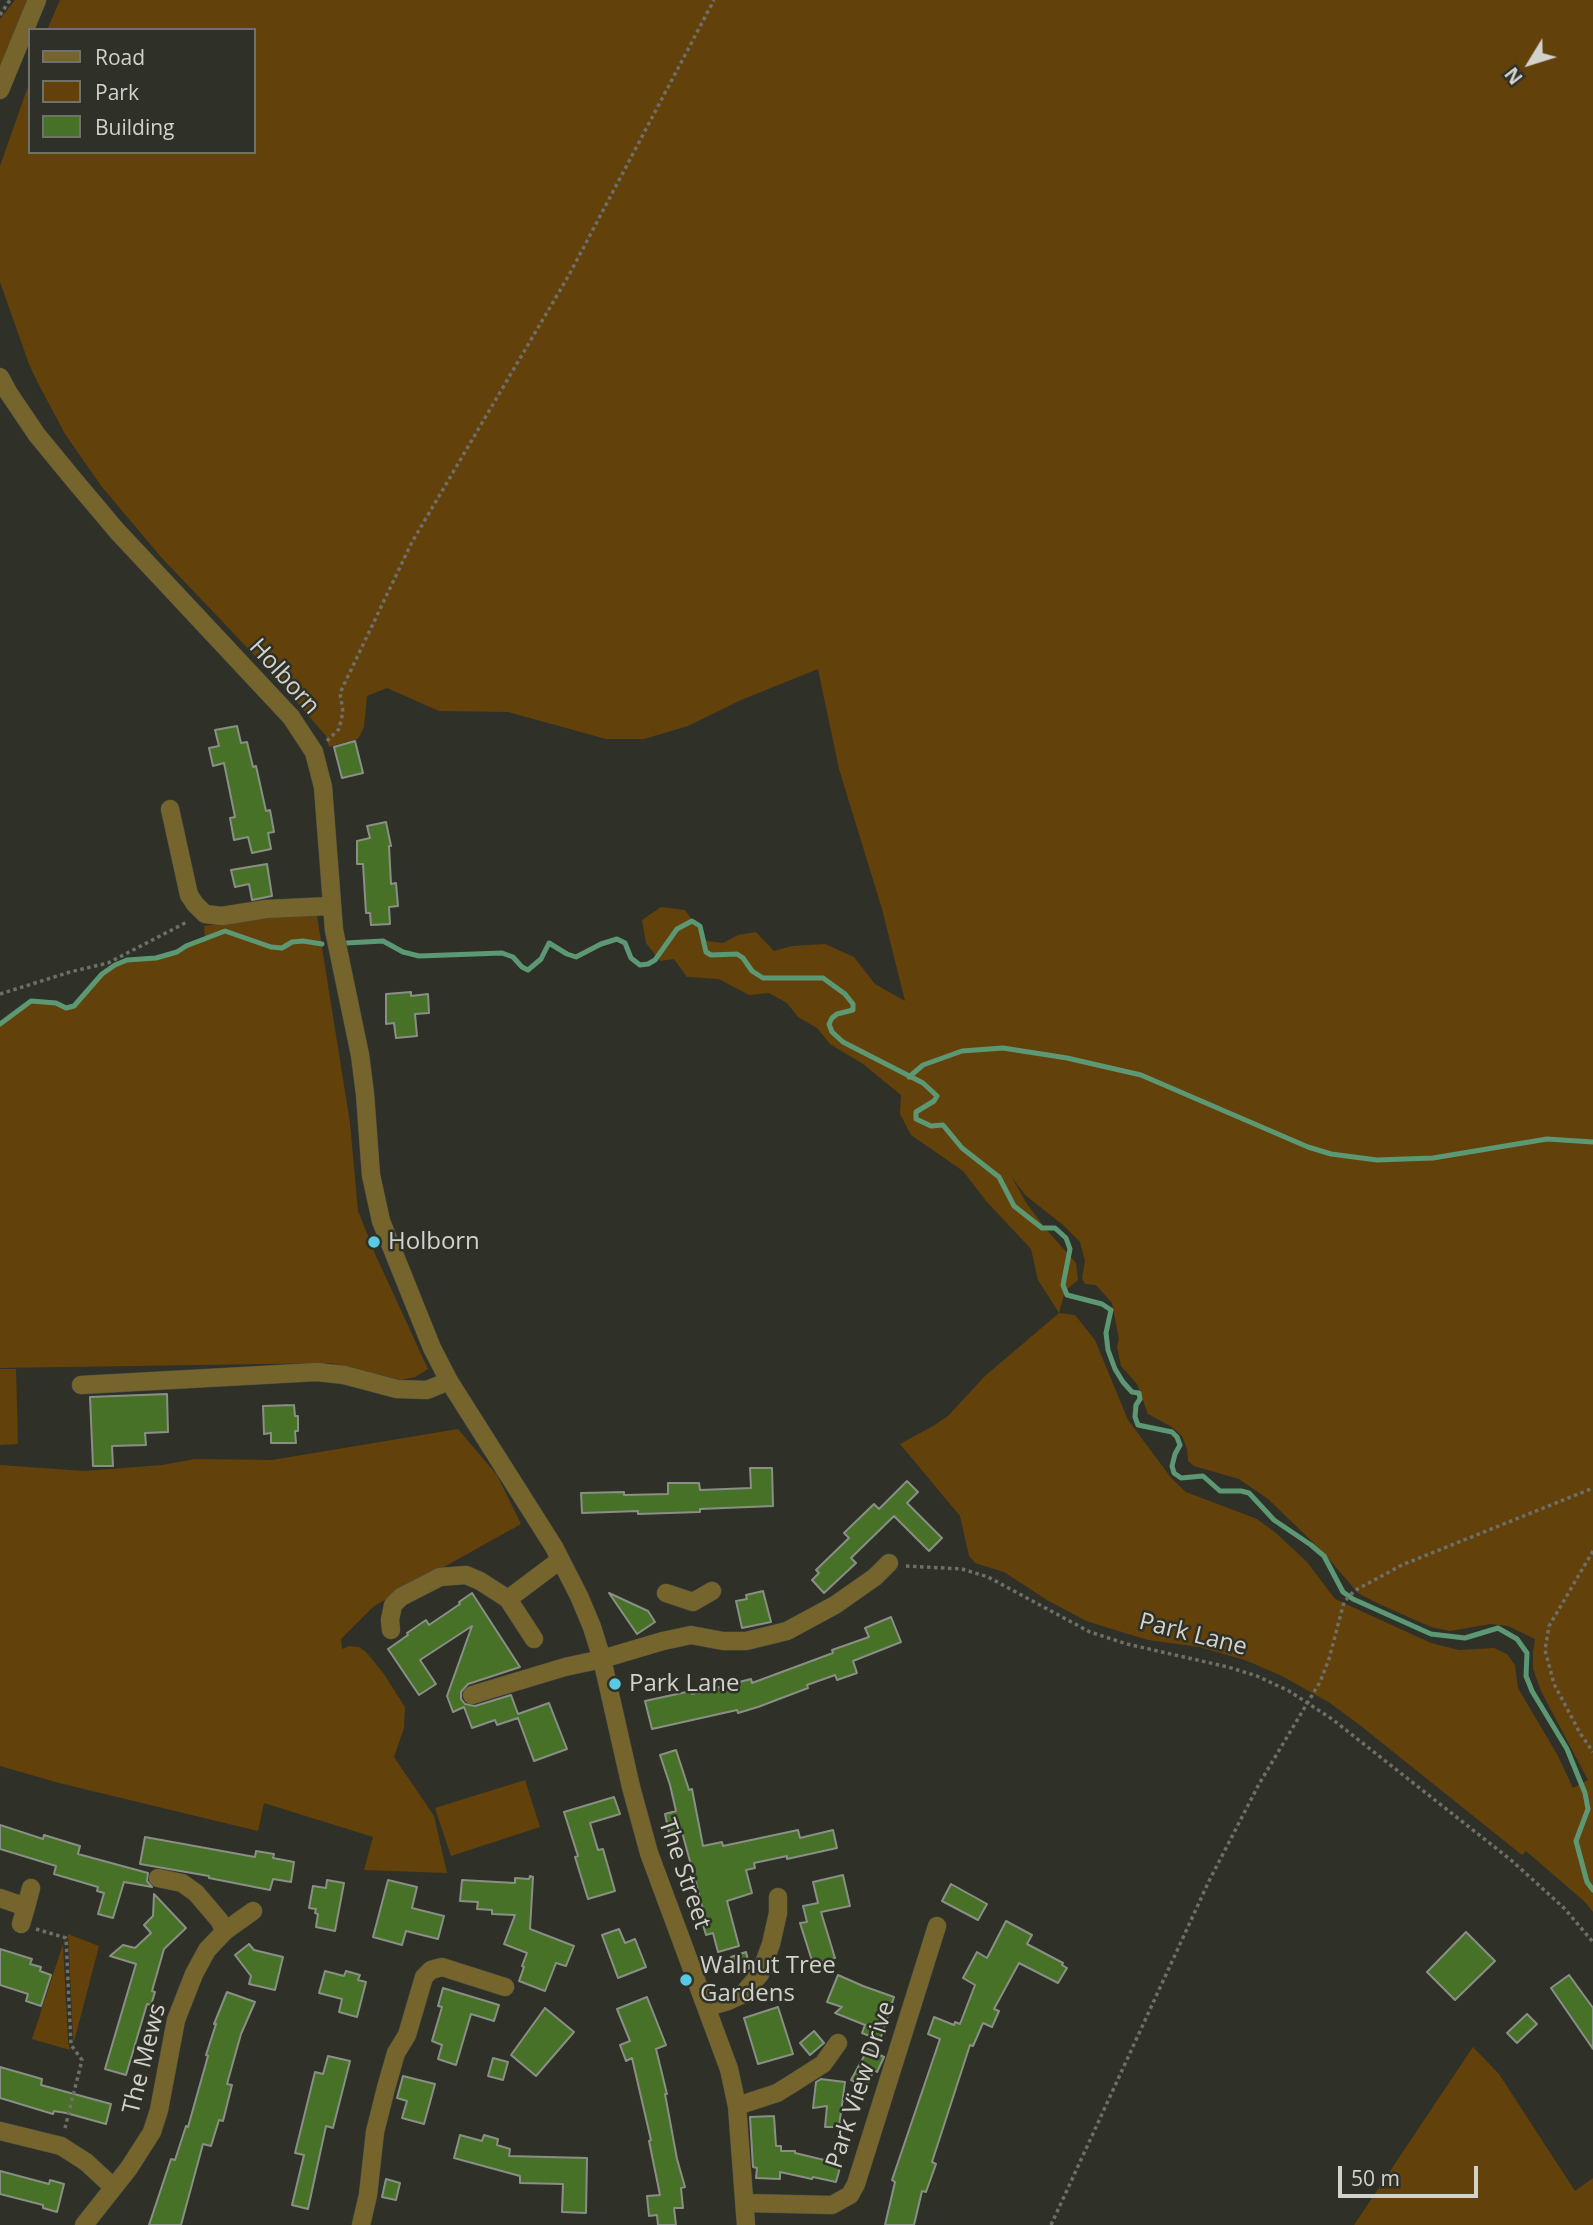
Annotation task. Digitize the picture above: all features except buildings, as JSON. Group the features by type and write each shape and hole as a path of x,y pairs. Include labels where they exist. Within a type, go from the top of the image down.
{"street":[{"path":"0,90 37,0"},
{"name":"Holborn","path":"0,377 37,435 74,480 117,531 291,717 314,752 323,787 331,906 360,1055 371,1175 381,1221 432,1349 449,1381 531,1508 560,1560 579,1596 602,1659"},
{"path":"170,810 189,895 205,914 222,916 266,909 331,906"},
{"path":"81,1384 317,1372 344,1375 397,1389 427,1390 449,1381"},
{"path":"508,1599 560,1560"},
{"path":"471,1695 565,1667 691,1635 746,1641 787,1631 835,1605 875,1577 889,1563"},
{"path":"391,1630 393,1605 440,1577 466,1575 508,1599 534,1639"},
{"path":"666,1593 693,1602 712,1591"},
{"path":"691,1635 693,1602"},
{"name":"The Street","path":"602,1659 649,1853 729,2069 737,2106 746,2225"},
{"path":"158,1878 189,1887 211,1910 225,1931"},
{"path":"0,1898 24,1915 32,1888"},
{"path":"707,2007 743,1994 760,1974 768,1955 776,1921 778,1897"},
{"name":"The Mews","path":"85,2225 141,2151 152,2132 177,2021 194,1974 207,1950 225,1931 253,1911"},
{"name":"Park View Drive","path":"745,2203 832,2205 850,2195 864,2160 937,1926"},
{"path":"361,2225 375,2132 392,2064 407,2035 427,1973 436,1968 450,1968 505,1987"},
{"path":"737,2106 777,2093 790,2085 823,2064 838,2043"},
{"path":"0,2130 61,2146 86,2162 113,2187"}],"path":[{"path":"0,15 10,0"},
{"path":"314,752 339,729 343,712 340,693 412,542 569,275 714,0"},
{"path":"0,994 108,963 156,936 205,914"},
{"path":"1051,2225 1209,1881 1259,1784 1309,1703 1329,1659 1344,1602 1353,1591 1402,1565 1593,1488"},
{"path":"1593,1551 1549,1626 1545,1650 1554,1684 1580,1734 1593,1752"},
{"name":"Park Lane","path":"889,1563 915,1568 962,1569 988,1577 1090,1632 1127,1644 1228,1667 1257,1676 1289,1691 1332,1719 1511,1860 1564,1908 1593,1942"},
{"path":"24,1915 66,1938 71,2045 82,2060 61,2146"}],"green space":[{"path":"15,0 35,0 0,70 0,19"},
{"path":"60,0 1593,0 1593,1912 1526,1851 1522,1855 1330,1703 1282,1676 1245,1660 1199,1647 1148,1640 1086,1621 1004,1572 975,1563 969,1556 960,1516 900,1444 948,1416 985,1376 1059,1313 1038,1280 1031,1249 987,1202 963,1171 911,1135 900,1114 901,1095 863,1064 830,1044 817,1028 798,1017 787,1003 769,993 749,995 719,979 687,977 674,959 660,961 646,943 642,920 661,907 685,910 707,941 723,943 738,935 756,932 774,951 792,946 825,944 854,957 875,984 905,1001 882,909 839,769 818,669 741,700 688,726 644,739 606,739 508,712 439,711 387,688 367,696 364,727 358,739 329,747 326,736 277,679 161,557 102,487 65,434 29,364 0,282 0,166 28,87 28,154 256,154 256,28 48,28","holes":["1011,1176 1025,1195 1080,1242 1085,1261 1082,1278 1085,1284 1096,1285 1112,1303 1121,1366 1137,1384 1148,1414 1172,1427 1182,1436 1188,1461 1194,1466 1239,1479 1268,1499 1322,1551 1358,1593 1377,1603 1431,1627 1450,1631 1491,1624 1508,1626 1535,1639 1533,1669 1541,1691 1588,1780 1573,1788 1558,1756 1518,1688 1515,1665 1507,1654 1494,1648 1459,1650 1431,1643 1335,1599 1307,1562 1257,1519 1186,1492 1172,1479 1128,1420 1095,1340 1075,1315 1059,1313 1065,1291 1078,1280 1076,1263 1027,1204"]},
{"path":"295,913 317,916 350,1123 358,1211 428,1369 415,1377 401,1380 331,1363 0,1368 0,1024 31,1001 56,1003 66,1008 73,1006 102,974 115,965 127,960 156,958 177,952 205,939 204,926"},
{"path":"0,1369 16,1369 18,1444 0,1445"},
{"path":"458,1429 497,1475 521,1524 374,1606 341,1639 342,1649 349,1646 359,1647 366,1652 405,1707 404,1728 394,1757 434,1816 447,1873 364,1870 373,1837 264,1803 258,1831 0,1766 0,1465 85,1471 162,1465 195,1459 272,1460"},
{"path":"525,1780 540,1827 451,1856 435,1808"},
{"path":"68,1934 99,1946 74,2042 73,2036"},
{"path":"63,1944 68,2041 70,2050 32,2039"},
{"path":"1473,2047 1499,2074 1575,2191 1593,2178 1593,2225 1354,2225"}],"waterway":[{"path":"346,943 383,941 403,952 419,956 502,953 513,957 528,970 541,959 549,943 576,957 617,939 625,943 631,958 640,965 655,960 677,929 692,921 700,926 706,952 711,955 737,954 752,971 763,978 823,978 845,994 853,1004 853,1010 832,1018 829,1024 832,1032 843,1042 923,1083 937,1096 934,1101 916,1112 916,1119 931,1126 943,1125 962,1148 999,1177 1014,1206 1042,1228 1055,1228 1066,1238 1070,1249 1063,1285 1067,1295 1102,1304 1111,1310 1106,1333 1108,1350 1115,1369 1132,1392 1139,1393 1135,1417 1138,1425 1172,1432 1177,1437 1180,1445 1172,1466 1174,1473 1181,1478 1203,1476 1220,1491 1249,1493 1274,1520 1324,1556 1343,1592 1353,1599 1431,1634 1465,1638 1498,1628 1517,1639 1527,1653 1526,1676 1532,1691 1567,1749 1585,1793 1588,1809 1576,1841 1587,1882 1593,1890"},
{"path":"0,1024 31,1001 56,1003 66,1008 74,1006 102,974 115,965 127,960 156,958 177,952 225,931 271,947 282,948 292,942 303,941 322,944"},
{"path":"909,1077 923,1065 962,1051 1003,1048 1067,1058 1141,1075 1308,1147 1331,1154 1377,1160 1433,1158 1547,1139 1593,1142"}],"place":[{"name":"Holborn","path":"374,1242"},
{"name":"Park Lane","path":"615,1684"},
{"name":"Walnut Tree Gardens","path":"686,1980"}]}
